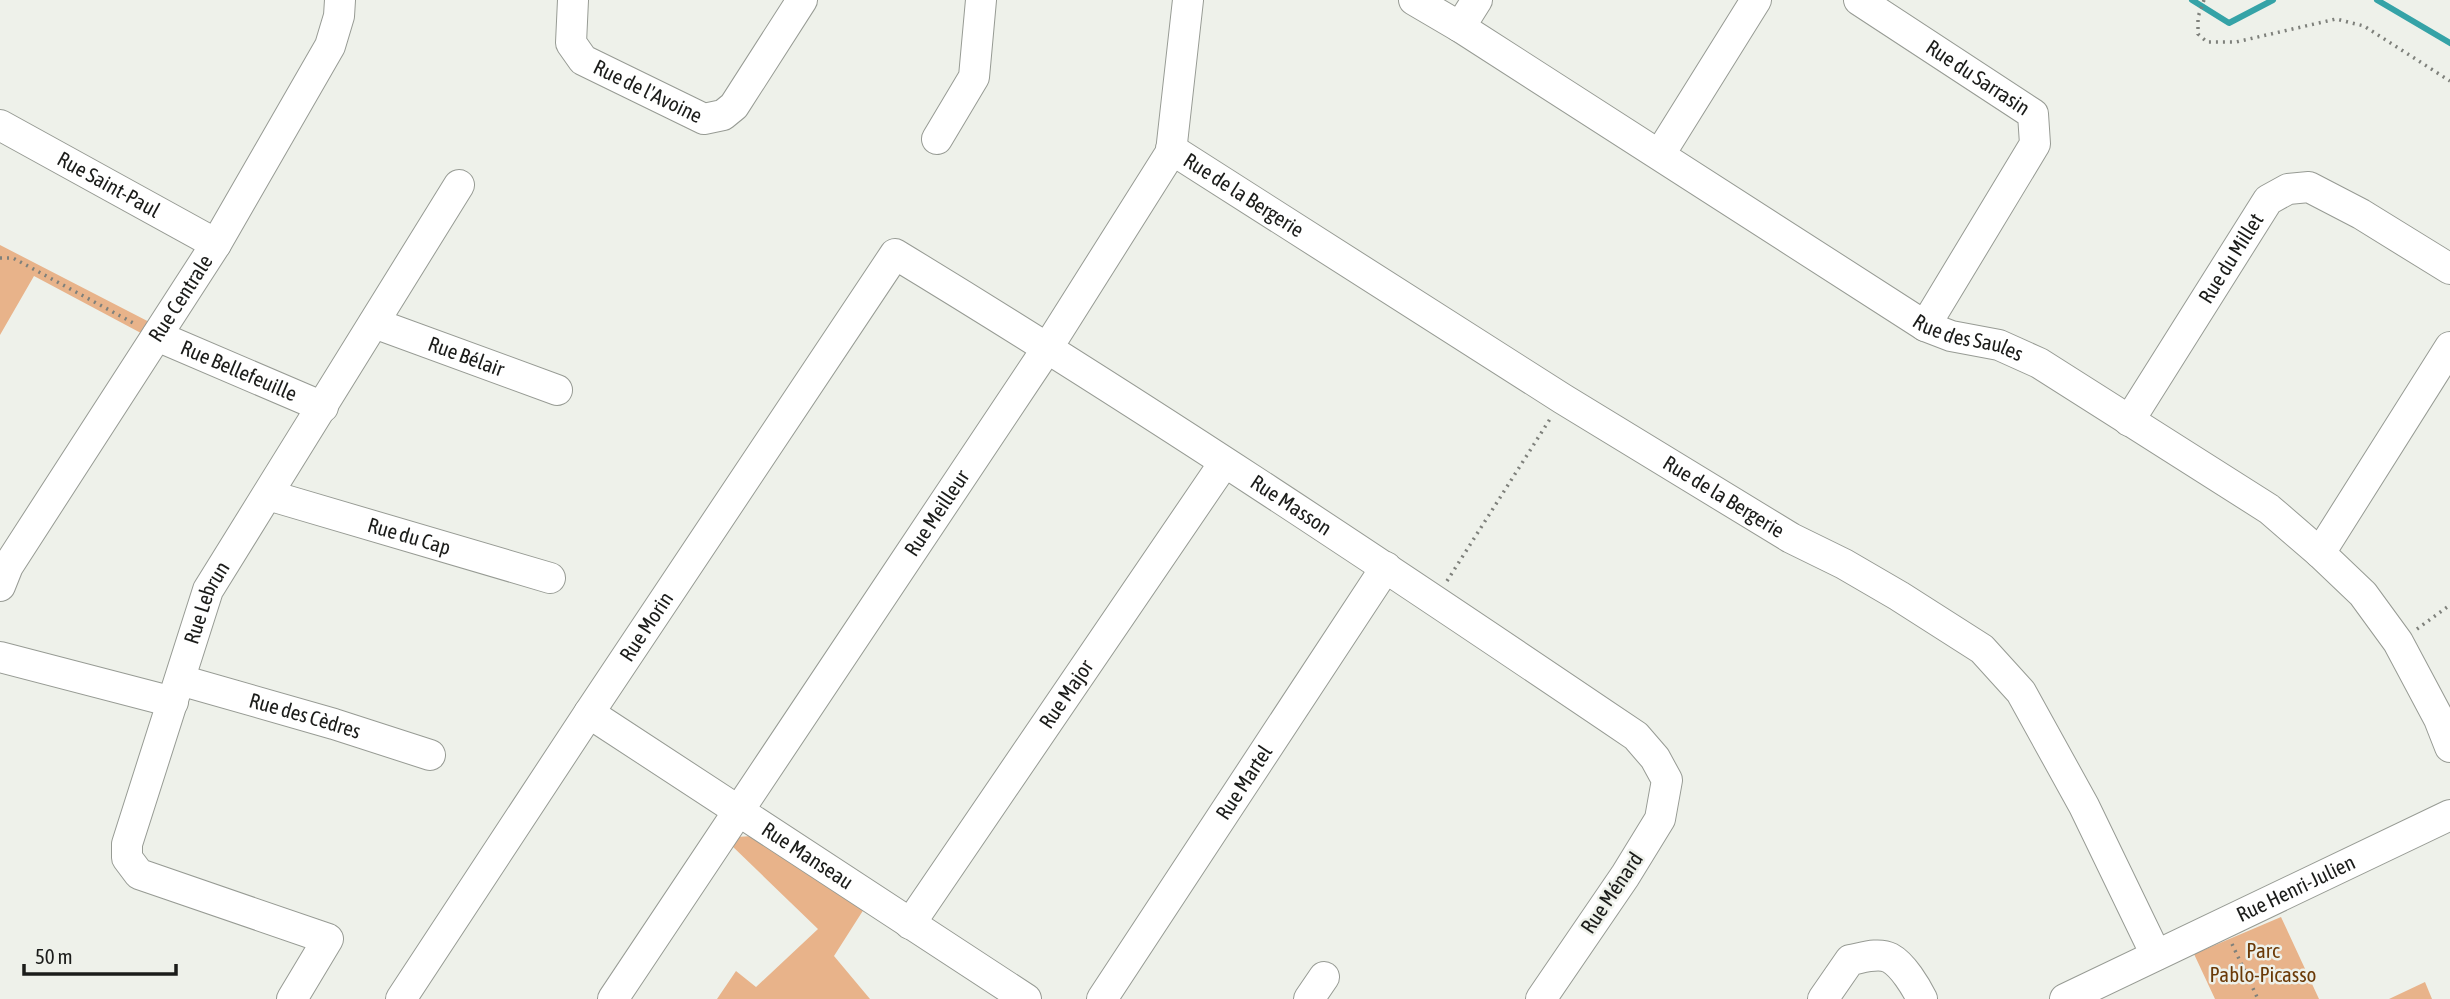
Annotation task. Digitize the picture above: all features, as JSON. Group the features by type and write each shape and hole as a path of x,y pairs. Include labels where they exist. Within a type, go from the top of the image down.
{"street":[{"name":"Rue Centrale","path":"0,586 8,566 216,244 330,46 340,0"},
{"name":"Rue de l'Avoine","path":"573,0 571,43 583,60 704,119 723,116 734,106 802,0"},
{"path":"937,139 974,78 981,0"},
{"name":"Rue Meilleur","path":"613,999 1048,347 1171,152 1188,0"},
{"name":"Rue des Saules","path":"1415,0 1925,326 1951,336 1999,345 2039,363 2269,509 2363,594 2398,642 2440,719 2450,747"},
{"path":"1460,27 1477,0"},
{"path":"1660,155 1756,0"},
{"name":"Rue du Sarrasin","path":"1859,0 2033,114 2035,144 1925,326"},
{"name":"Rue Saint-Paul","path":"0,125 216,244"},
{"name":"Rue de la Bergerie","path":"1171,149 1563,399 1791,538 1844,564 1899,596 1982,649 2021,692 2084,806 2156,955"},
{"name":"Rue Lebrun","path":"292,999 328,939 139,874 127,858 127,844 208,590 459,185"},
{"name":"Rue du Millet","path":"2129,421 2268,200 2288,188 2309,187 2361,214 2450,270"},
{"name":"Rue Masson","path":"895,254 1048,347 1386,567 1636,736 1655,758 1667,780"},
{"name":"Rue Morin","path":"401,999 895,254"},
{"name":"Rue Bélair","path":"374,323 557,390"},
{"name":"Rue Bellefeuille","path":"157,336 323,407"},
{"path":"2320,553 2450,347"},
{"name":"Rue Major","path":"910,923 1224,463"},
{"name":"Rue du Cap","path":"268,495 550,578"},
{"name":"Rue Martel","path":"1102,999 1386,567"},
{"name":"Rue des Cèdres","path":"0,657 176,691 430,755"},
{"name":"Rue Manseau","path":"589,713 1026,999"},
{"name":"Rue Ménard","path":"1541,999 1625,876 1660,819 1667,780"},
{"name":"Rue Henri-Julien","path":"2065,999 2450,815"},
{"path":"1824,999 1850,960 1871,956 1890,958 1915,984 1922,999"}],"path":[{"path":"2204,0 2198,17 2198,34 2207,43 2236,42 2336,19 2364,26 2450,81"},
{"path":"0,258 13,258 157,336"},
{"path":"1434,600 1563,399"},
{"path":"2398,642 2450,606"},
{"path":"2223,923 2258,999"}],"green space":[{"path":"0,245 159,327 154,340 34,276 0,335"},
{"path":"753,836 864,909 834,956 870,999 717,999 736,971 756,987 818,929 730,844 736,837"},
{"name":"Parc Pablo-Picasso","path":"2281,917 2319,999 2215,999 2194,954"},
{"path":"2425,982 2432,999 2389,999"}],"waterway":[{"path":"2192,0 2229,23 2273,0"},
{"path":"2377,0 2450,43"}]}
